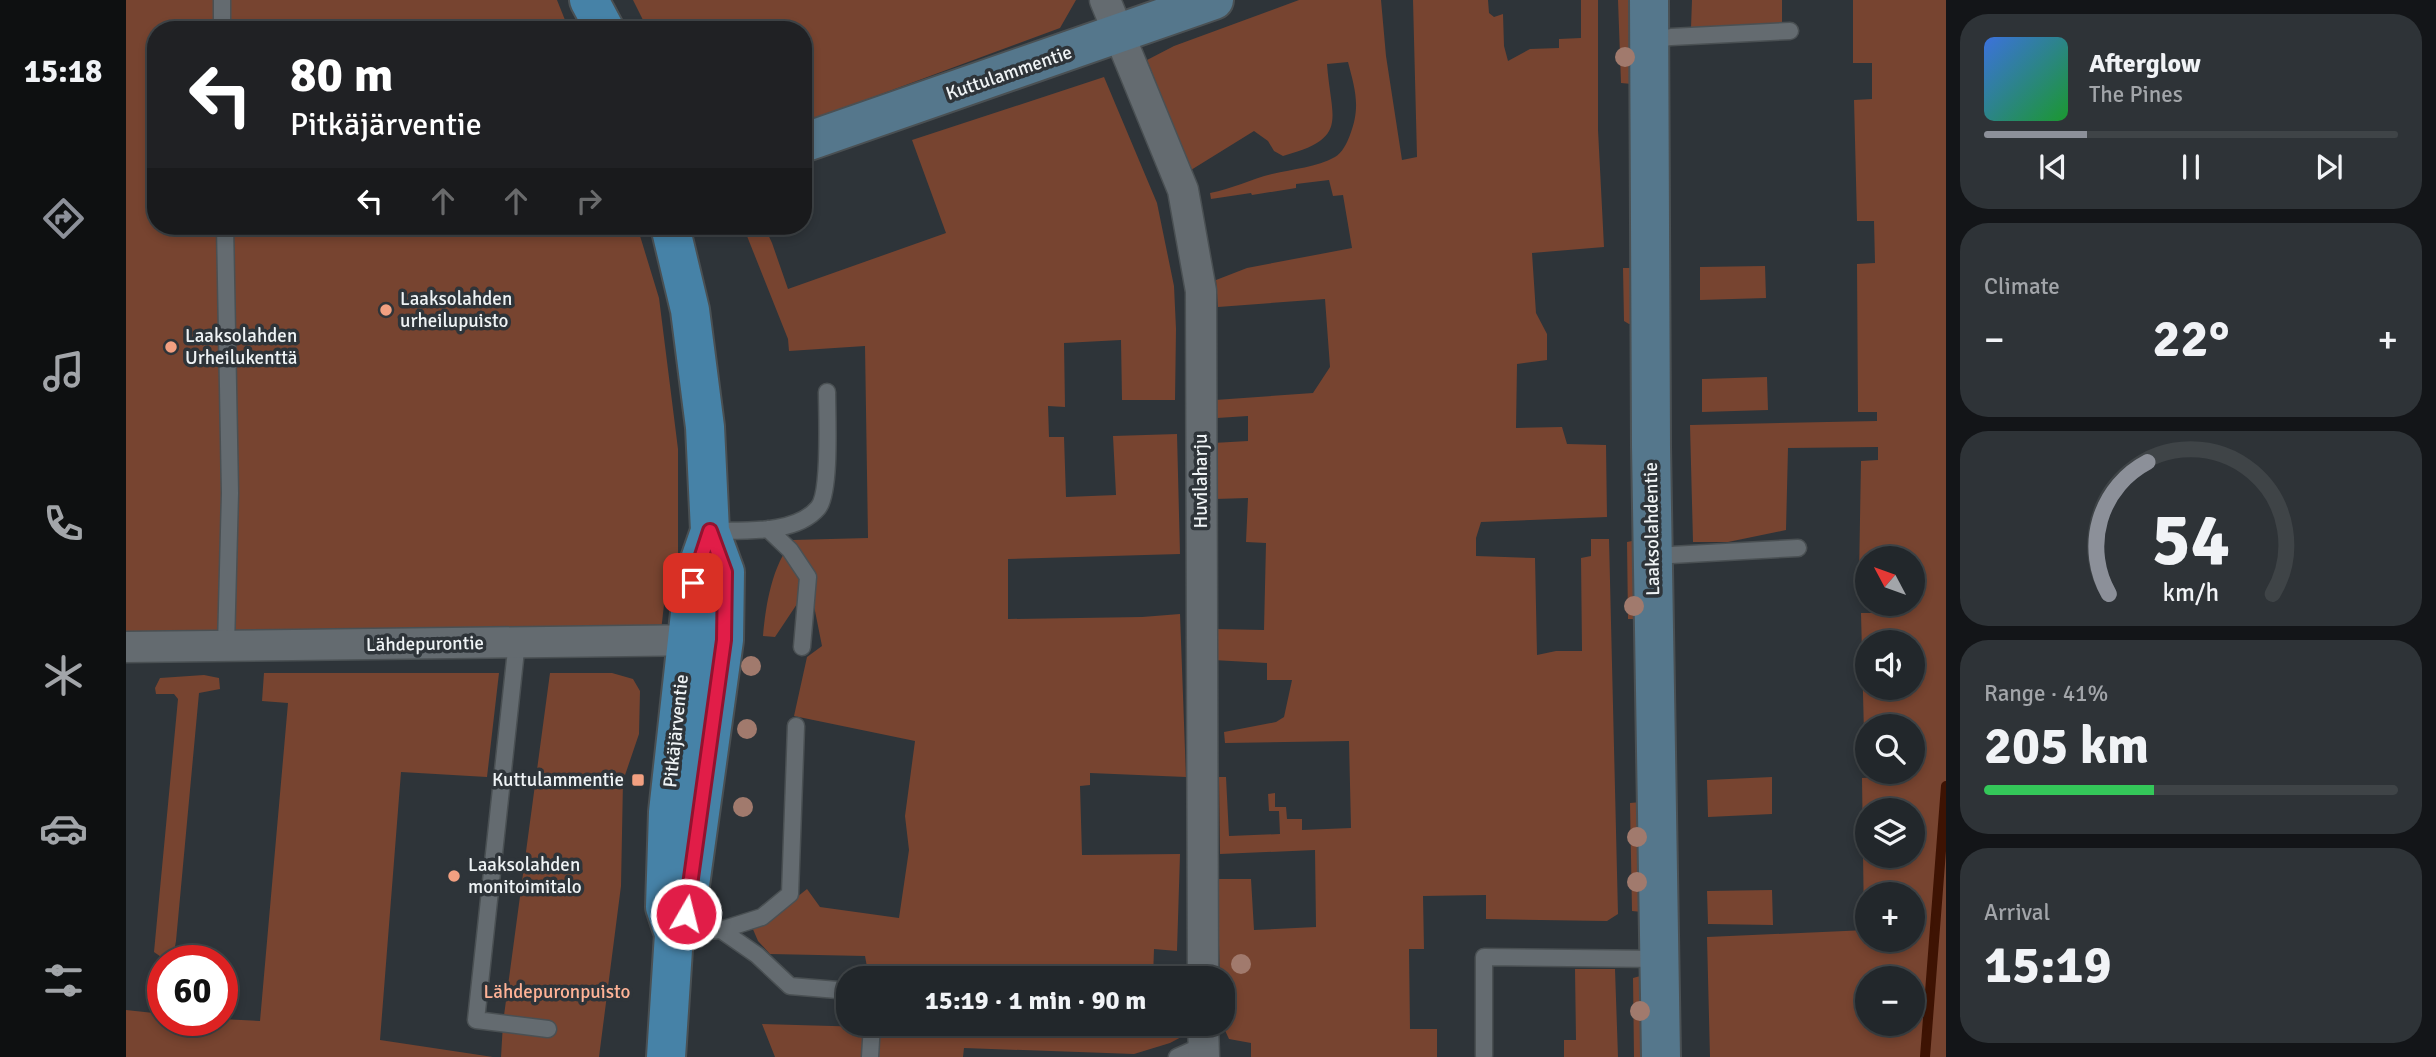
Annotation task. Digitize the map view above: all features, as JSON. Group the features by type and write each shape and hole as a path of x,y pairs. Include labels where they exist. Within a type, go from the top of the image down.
{"main road":[{"path":"582,0 588,21"},
{"path":"589,0 600,21"},
{"name":"Pitkäjärventie","path":"672,235 690,310 705,428 710,531 725,572 724,640 686,914 674,934"},
{"name":"Pitkäjärventie","path":"666,1057 674,934 665,907 668,813 694,577 710,531"}],"street":[{"name":"Huvilaharju","path":"1105,0 1183,190 1201,291 1203,966"},
{"name":"Kuttulammentie","path":"812,141 1214,0"},
{"name":"Laaksolahdentie","path":"1648,0 1661,1057"},
{"name":"Lähdepurontie","path":"126,648 724,640"}],"lane":[{"path":"222,0 222,21"},
{"path":"1649,41 1671,37 1790,32"},
{"path":"225,235 230,493 226,646"},
{"path":"710,531 768,529 803,520 820,507 826,478 827,392"},
{"path":"768,529 790,550 808,577 803,647"},
{"path":"1653,556 1798,548"},
{"path":"517,641 476,1020 548,1029"},
{"path":"674,934 721,930 762,917 790,894 796,726"},
{"path":"721,930 757,955 790,986 836,990"},
{"path":"1484,1055 1484,957 1660,959"},
{"path":"870,1057 871,1036"}],"green space":[{"name":"Laaksolahden urheilupuisto","path":"126,0 557,0 565,21 147,21 147,235 640,235 659,298 678,449 678,571 666,587 660,640 126,647"},
{"path":"633,0 1076,0 1060,28 812,120 812,21 644,21"},
{"path":"1299,0 1381,0 1386,56 1402,160 1417,157 1413,0 1488,0 1489,13 1494,17 1503,14 1504,46 1508,61 1530,49 1559,48 1559,39 1581,38 1581,0 1598,0 1598,130 1604,247 1532,253 1536,313 1547,334 1547,360 1517,364 1516,428 1562,427 1567,444 1606,445 1607,517 1481,522 1476,538 1476,556 1535,558 1537,655 1556,651 1582,651 1581,558 1591,556 1591,539 1609,539 1618,914 1607,921 1486,919 1486,895 1423,896 1424,949 1409,949 1410,1029 1437,1029 1437,1057 1251,1057 1251,1043 1229,1039 1228,1036 1235,1036 1235,966 1220,966 1217,879 1251,879 1254,930 1316,927 1315,850 1220,854 1219,777 1226,777 1229,836 1280,834 1279,811 1269,811 1268,794 1275,793 1275,807 1286,807 1287,819 1302,819 1302,830 1351,828 1349,741 1225,743 1224,732 1276,722 1284,717 1292,680 1267,680 1267,663 1213,660 1214,629 1264,630 1266,543 1246,542 1248,498 1215,499 1213,443 1248,441 1248,416 1217,418 1215,400 1313,393 1330,367 1325,299 1218,307 1216,280 1247,268 1352,248 1343,195 1333,196 1329,180 1296,184 1296,188 1252,195 1211,199 1210,193 1335,157 1350,135 1356,98 1348,62 1327,64 1332,124 1319,142 1283,156 1254,131 1191,170 1147,60 1174,46"},
{"path":"1618,0 1629,0 1632,84 1621,83"},
{"path":"1692,0 1782,0 1782,25 1691,28"},
{"path":"1853,0 1946,0 1946,1057 1710,1057 1707,937 1855,931 1855,952 1925,952 1925,882 1863,882 1863,868 1925,868 1925,798 1862,798 1862,784 1925,784 1925,714 1864,714 1863,700 1925,700 1925,630 1861,630 1861,616 1925,616 1925,546 1860,546 1861,461 1878,460 1878,447 1788,448 1786,530 1728,542 1693,542 1690,425 1877,421 1877,412 1858,412 1857,264 1875,263 1874,221 1857,221 1854,100 1872,99 1872,63 1853,63"},
{"path":"1104,77 1157,203 1174,286 1175,400 1122,400 1121,340 1064,343 1065,407 1048,406 1049,437 1064,437 1066,497 1116,495 1113,436 1177,434 1180,554 1008,559 1008,619 1180,614 1186,777 1090,773 1090,785 1080,786 1082,855 1180,854 1177,951 1154,949 1153,966 867,966 865,956 770,954 758,941 752,927 777,913 807,889 820,907 899,918 909,850 905,816 915,741 794,716 807,657 822,646 812,596 801,598 775,637 763,636 768,598 775,573 793,540 868,538 865,346 789,351 788,339 747,235 768,235 788,289 946,233 912,140"},
{"path":"1765,266 1766,298 1700,300 1700,267"},
{"path":"1623,268 1635,268 1635,323 1629,324 1624,321"},
{"path":"1767,377 1768,410 1702,412 1702,379"},
{"path":"1632,541 1638,546 1639,619 1628,619 1627,542"},
{"path":"264,673 499,673 487,777 401,772 380,1040 493,1057 126,1057 126,1010 147,1012 147,1036 238,1036 238,1020 260,1021 288,703 262,701"},
{"name":"Lähdepuronpuisto","path":"550,673 612,673 633,679 640,691 639,734 623,781 621,886 599,1057 501,1057 503,1023"},
{"path":"204,675 219,678 220,689 199,693 175,945 155,945 178,699 174,694 156,694 155,688 160,678"},
{"path":"1772,777 1772,814 1708,817 1707,780"},
{"path":"1641,802 1642,912 1632,911 1630,803"},
{"path":"1772,890 1773,925 1708,924 1707,891"},
{"path":"1575,969 1615,969 1618,1057 1564,1057 1564,1040 1576,1040"},
{"path":"1644,975 1645,1057 1634,1057 1633,978"},
{"path":"762,1024 836,1026 836,1036 1183,1036 1134,1054 964,1048 963,1057 775,1057"}],"waterway":[{"path":"1925,1057 1946,786"}],"place":[{"name":"Laaksolahden urheilupuisto","path":"386,310"},
{"name":"Laaksolahden Urheilukenttä","path":"171,347"},
{"name":"Kuttulammentie","path":"638,780"},
{"name":"Laaksolahden monitoimitalo","path":"454,876"}],"route":[{"path":"686,914 724,640 725,572 710,531 693,583"}]}
